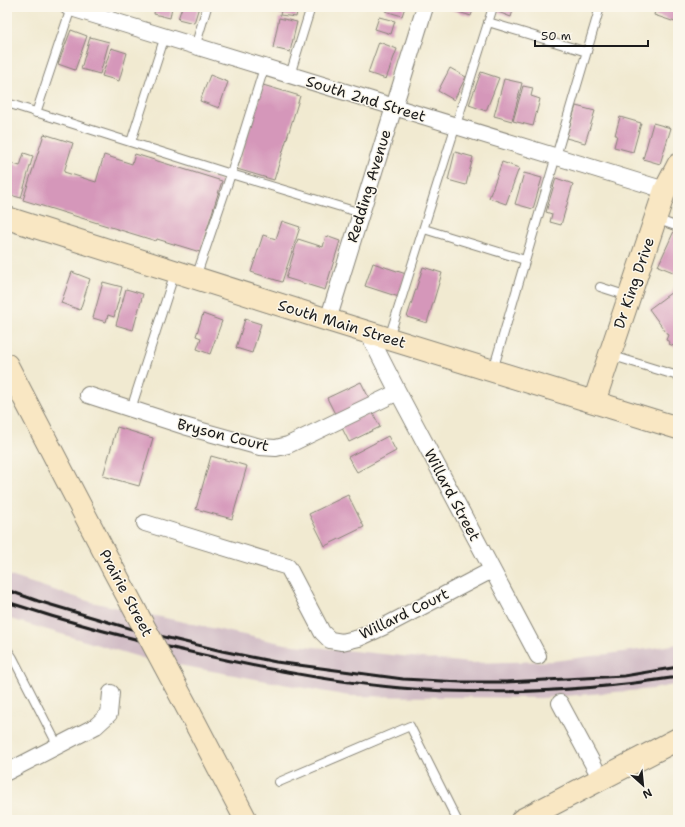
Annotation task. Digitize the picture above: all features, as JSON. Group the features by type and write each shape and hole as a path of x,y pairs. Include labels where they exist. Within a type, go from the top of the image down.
{"street":[{"name":"South 2nd Street","path":"69,7 97,11 196,47 665,190"},
{"name":"Redding Avenue","path":"328,320 425,7"},
{"name":"Dr King Drive","path":"594,402 655,218 665,190 678,165"},
{"name":"South Main Street","path":"10,221 678,428"},
{"name":"Willard Street","path":"368,332 398,392 538,656"},
{"name":"Prairie Street","path":"7,366 246,820"},
{"name":"Bryson Court","path":"88,396 260,448 276,448 288,445 398,392"},
{"name":"Willard Court","path":"145,523 288,567 322,632 330,640 342,642 359,638 383,627 492,570"},
{"path":"7,772 96,726 109,714 111,693"},
{"path":"560,703 602,779"},
{"path":"522,820 678,739"}],"lane":[{"path":"36,113 69,7"},
{"path":"196,47 207,7"},
{"path":"290,76 311,7"},
{"path":"389,339 493,7"},
{"path":"493,371 600,7"},
{"path":"488,22 587,52"},
{"path":"131,142 165,36"},
{"path":"195,278 231,174 264,68"},
{"path":"7,103 231,174 361,213"},
{"path":"655,218 678,227"},
{"path":"424,229 525,260"},
{"path":"131,409 175,271"},
{"path":"600,287 629,296"},
{"path":"610,355 678,376"},
{"path":"7,649 14,658 58,746"},
{"path":"279,782 410,726 457,820"}],"shaded area":[{"path":"7,575 91,602 285,644 470,663 554,661 678,644 678,684 653,689 541,698 349,696 146,659 7,618"}],"building":[{"path":"155,7 172,7 170,18 154,14"},
{"path":"182,7 199,7 194,23 178,19"},
{"path":"282,7 298,7 296,17 280,15"},
{"path":"386,7 405,7 402,16 385,11"},
{"path":"443,7 474,7 471,16"},
{"path":"500,7 514,7 511,17 498,12"},
{"path":"656,7 678,7 678,23 654,15"},
{"path":"379,17 395,21 391,34 375,29"},
{"path":"279,18 297,22 290,52 273,48"},
{"path":"71,30 87,36 75,70 58,64"},
{"path":"90,37 109,42 100,74 81,69"},
{"path":"379,42 397,49 386,79 368,73"},
{"path":"111,48 127,53 119,81 102,76"},
{"path":"450,68 466,77 454,100 438,91"},
{"path":"481,72 499,78 486,111 469,105"},
{"path":"210,75 228,82 219,108 200,101"},
{"path":"504,79 522,83 512,121 494,116"},
{"path":"263,85 300,96 274,180 237,169"},
{"path":"523,86 533,88 531,96 540,99 533,126 513,121"},
{"path":"576,106 595,111 585,143 566,138"},
{"path":"620,117 641,123 633,152 614,147 617,135 615,135"},
{"path":"653,123 671,128 660,164 643,159"},
{"path":"44,134 73,143 64,172 96,182 104,155 132,164 135,154 222,181 200,252 157,239 156,241 23,200"},
{"path":"455,152 473,157 466,185 448,180"},
{"path":"24,153 33,156 21,198 7,194 7,162 20,166"},
{"path":"502,162 519,168 506,204 489,198"},
{"path":"524,173 542,178 533,209 515,204"},
{"path":"556,178 573,184 561,225 550,222 552,214 546,212"},
{"path":"282,221 300,227 282,282 251,272 263,235 276,239"},
{"path":"674,231 678,233 678,274 658,266"},
{"path":"326,236 340,241 325,290 286,278 298,239 323,247"},
{"path":"373,263 406,274 399,297 365,286"},
{"path":"423,267 442,273 427,323 407,317"},
{"path":"72,272 90,279 80,310 61,303"},
{"path":"678,278 678,348 669,344 670,342 666,340 668,335 649,309 672,292"},
{"path":"103,282 122,287 114,317 108,315 106,322 93,318"},
{"path":"126,289 143,294 133,330 116,325"},
{"path":"203,314 222,321 210,354 197,349 201,338 196,336"},
{"path":"245,319 261,324 252,353 236,348"},
{"path":"361,382 371,402 337,418 327,398"},
{"path":"372,411 380,427 349,442 341,426"},
{"path":"117,427 153,438 139,486 103,476"},
{"path":"388,436 396,451 357,472 348,457"},
{"path":"211,456 247,466 232,519 196,509"},
{"path":"348,495 364,527 325,546 309,514"}],"railway":[{"path":"7,590 38,601 135,630 222,651 276,662 403,679 461,682 506,682 624,676 678,667"},
{"path":"7,602 126,637 224,660 325,679 401,688 470,692 540,691 609,686 678,677"}]}
